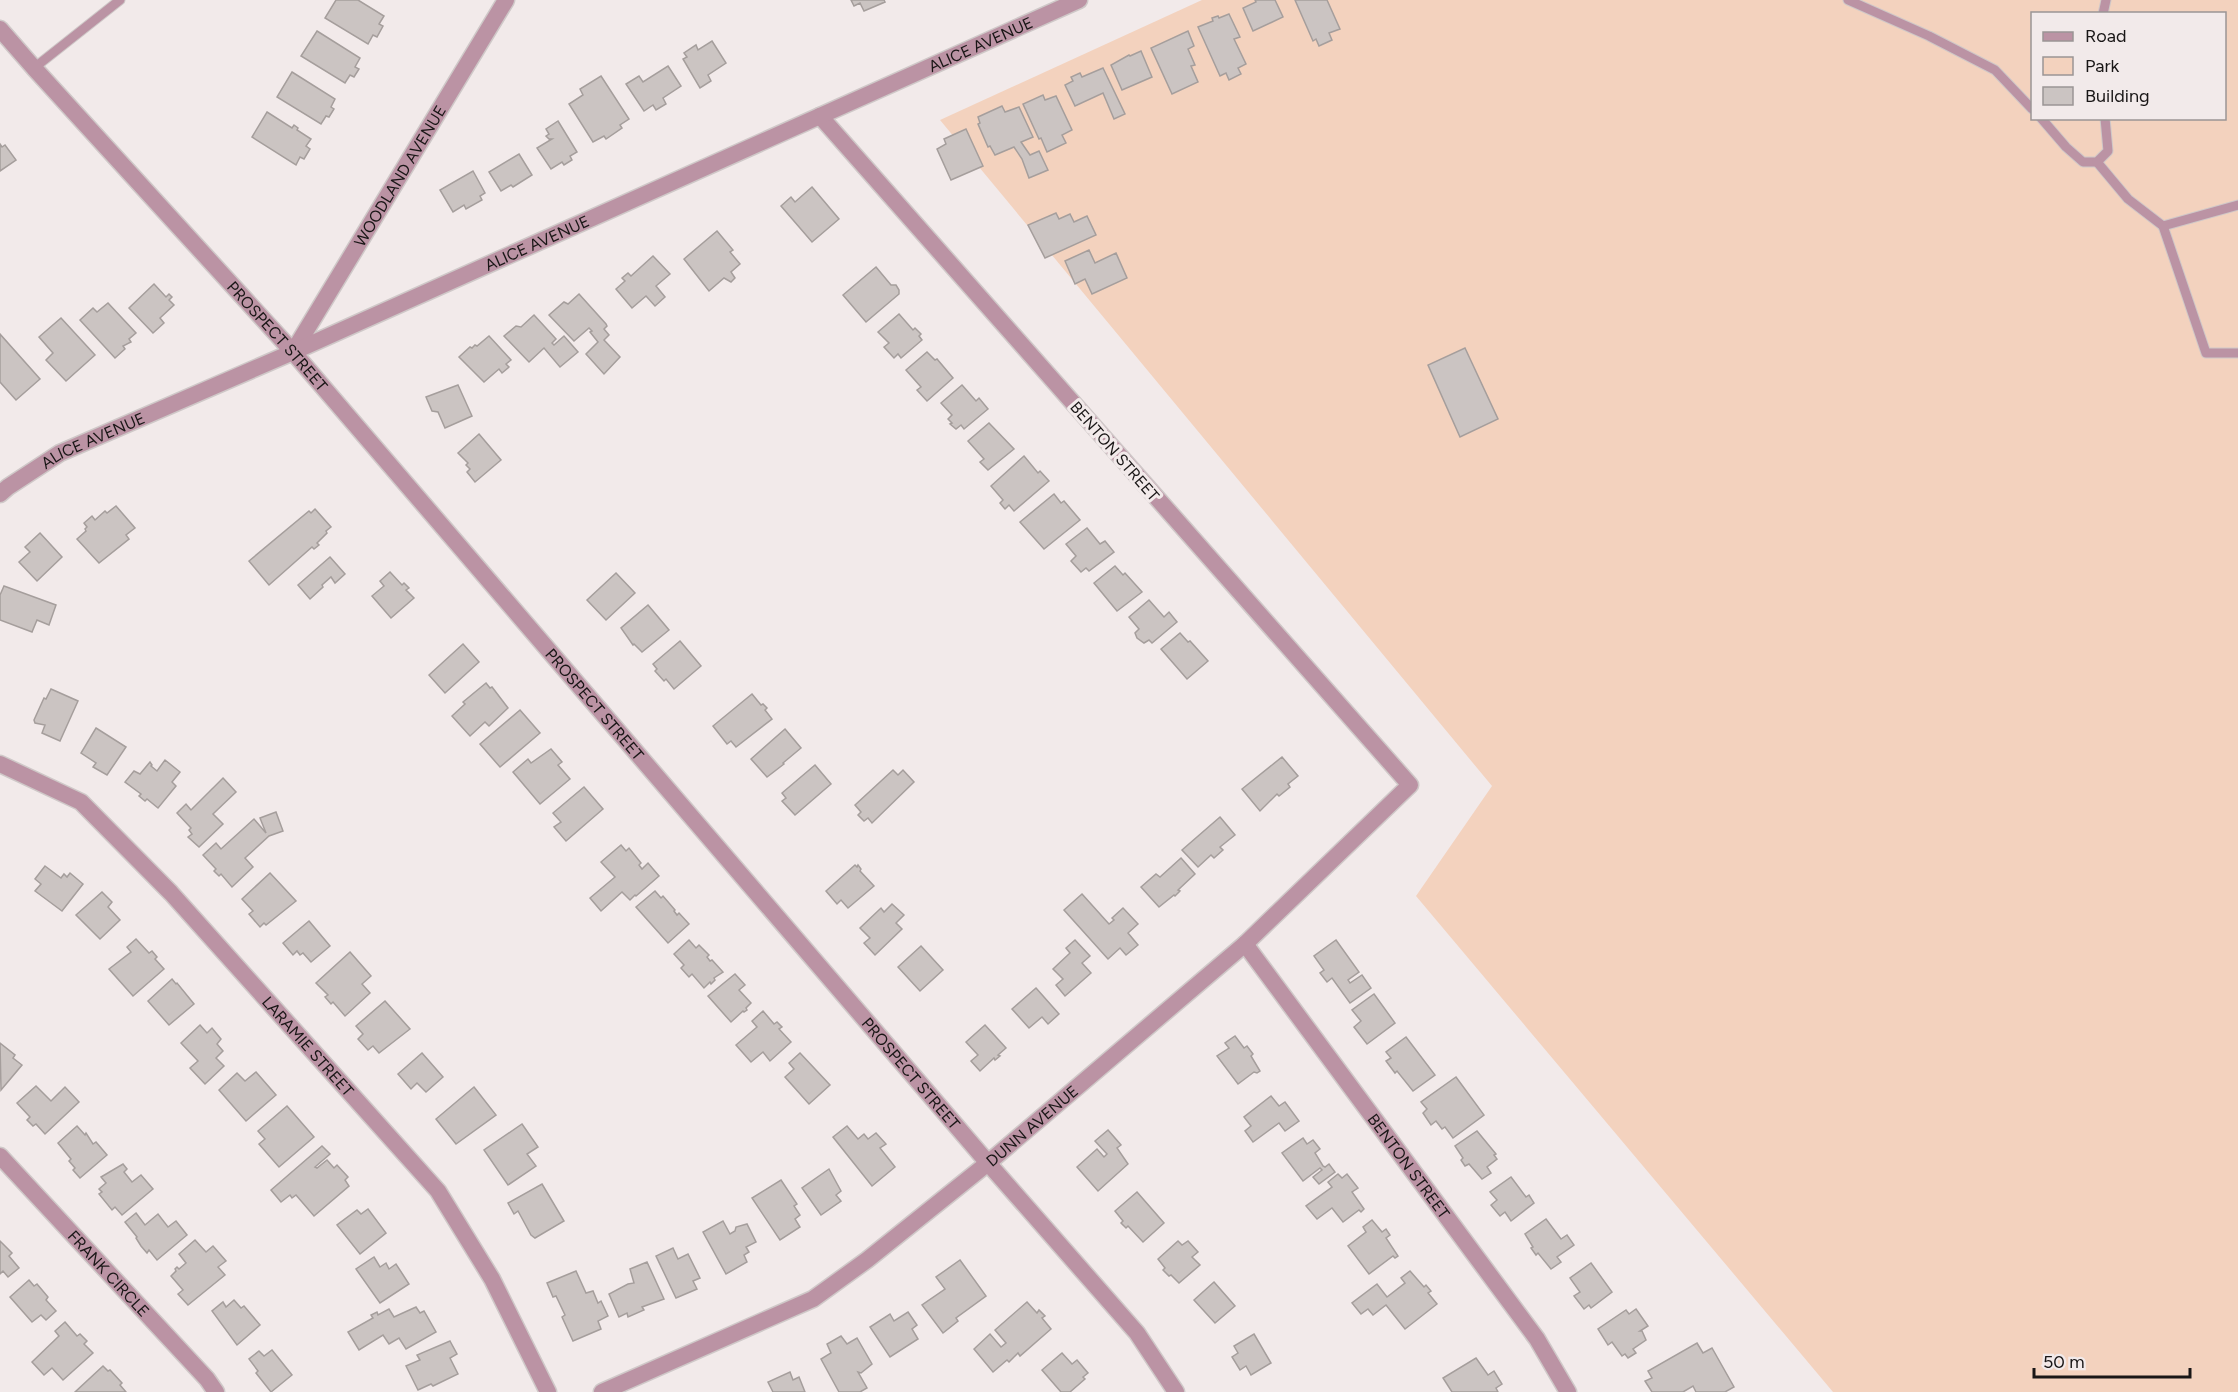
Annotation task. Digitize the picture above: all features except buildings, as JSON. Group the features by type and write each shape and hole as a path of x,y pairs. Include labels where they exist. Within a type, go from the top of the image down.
{"street":[{"name":"WOODLAND AVENUE","path":"293,352 506,0"},
{"name":"ALICE AVENUE","path":"0,494 60,453 293,352 1079,0"},
{"name":"PROSPECT STREET","path":"0,29 293,352 988,1163 1137,1333 1176,1392"},
{"name":"BENTON STREET","path":"820,116 1410,785"},
{"name":"LARAMIE STREET","path":"0,764 81,802 171,893 438,1191 492,1279 548,1392"},
{"name":"DUNN AVENUE","path":"602,1392 813,1299 867,1260 988,1163 1245,944 1410,785"},
{"name":"BENTON STREET","path":"1245,944 1537,1339 1568,1392"},
{"name":"FRANK CIRCLE","path":"0,1156 207,1379 216,1392"}],"lane":[{"path":"34,68 120,0"},
{"path":"1848,0 1929,36 1995,70 2031,108"},
{"path":"2043,120 2083,162 2097,162 2108,151 2105,120"},
{"path":"2097,162 2128,199 2163,226 2206,353 2238,352"},
{"path":"2163,226 2238,205"}],"green space":[{"path":"1202,0 2238,0 2238,1392 1833,1392 1416,896 1492,786 940,120"}]}
